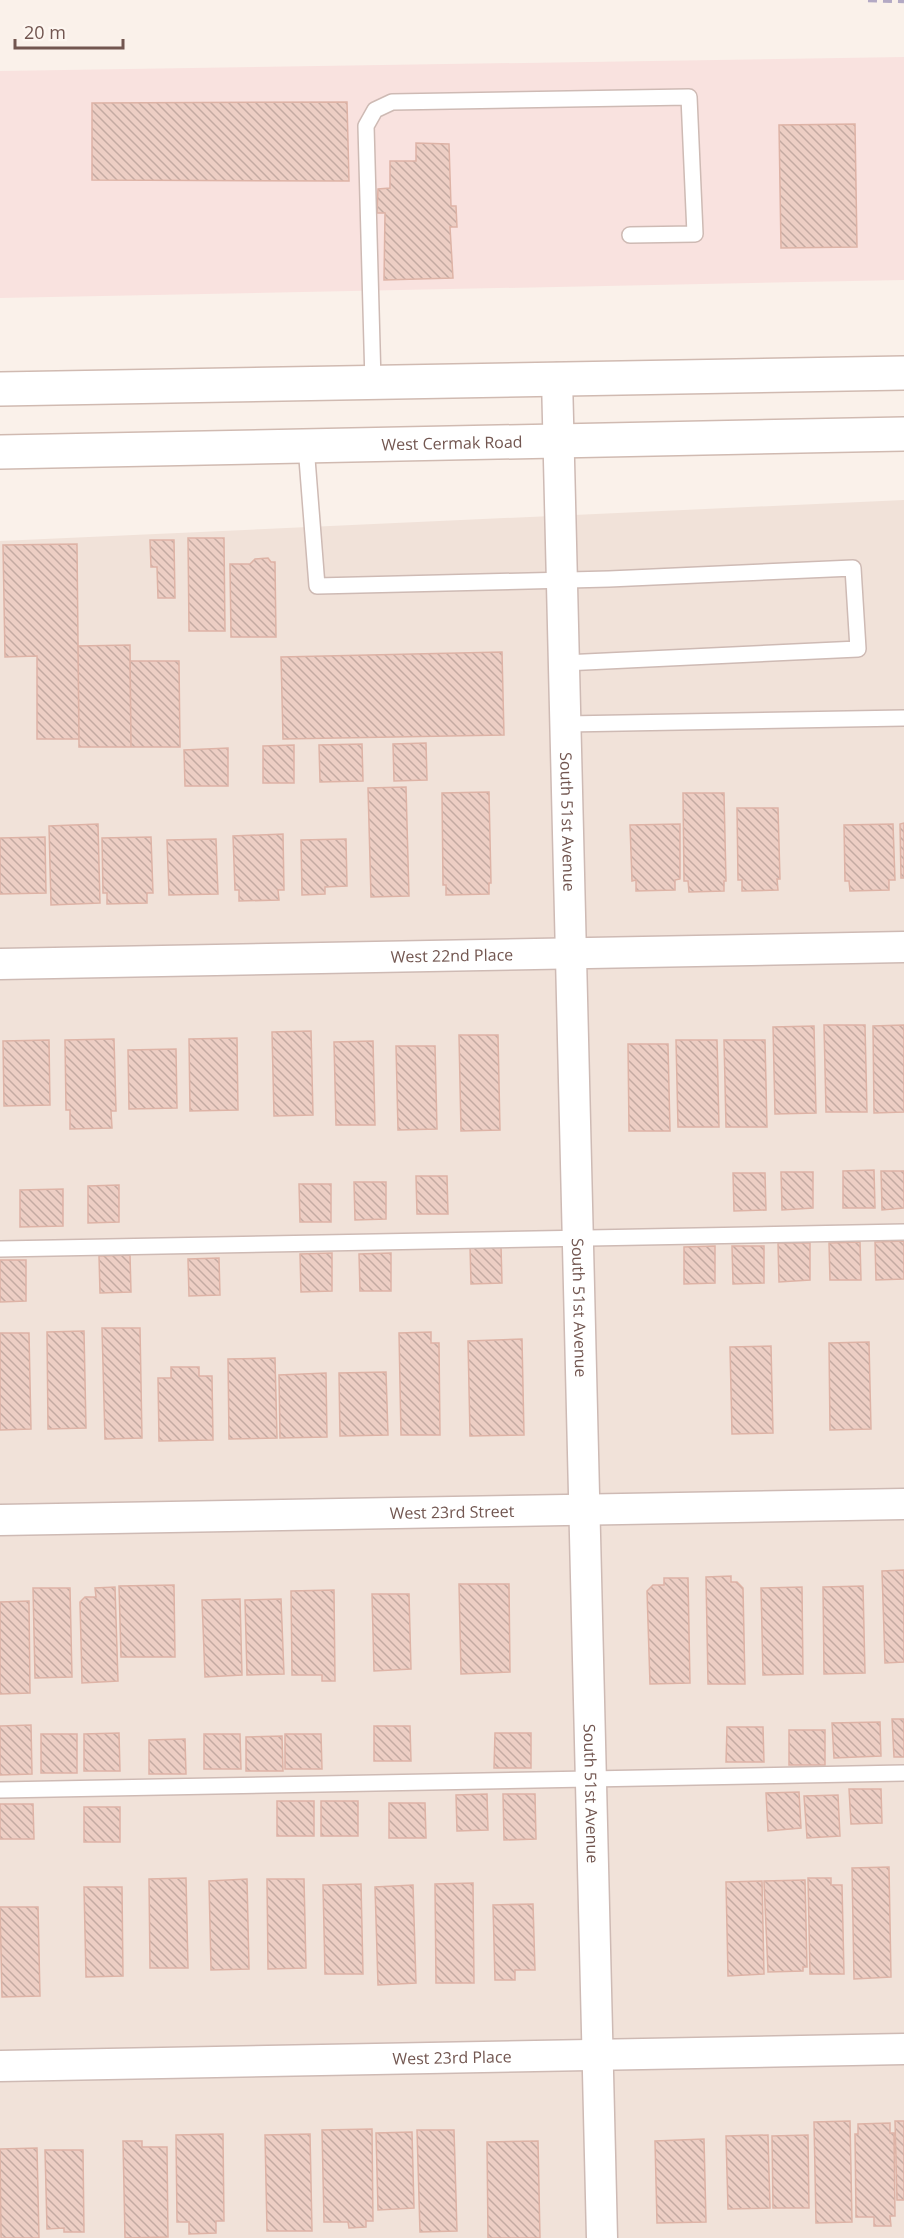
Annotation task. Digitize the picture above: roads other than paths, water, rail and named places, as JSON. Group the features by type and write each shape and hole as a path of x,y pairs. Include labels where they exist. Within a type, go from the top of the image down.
{"main road":[{"path":"0,389 904,373"},
{"name":"West Cermak Road","path":"0,452 904,434"}],"street":[{"name":"South 51st Avenue","path":"558,378 602,2238"},
{"name":"West 22nd Place","path":"0,964 904,946"},
{"name":"West 23rd Street","path":"0,1520 904,1504"},
{"name":"West 23rd Place","path":"0,2066 904,2049"}],"lane":[{"path":"373,382 366,126 375,110 392,102 689,97 695,234 630,235"},
{"path":"306,446 317,586 562,580 853,568 858,649 564,663"},
{"path":"566,724 904,718"},
{"path":"0,1249 904,1232"},
{"path":"0,1791 904,1773"}],"railway":[{"path":"868,0 904,1"}]}
